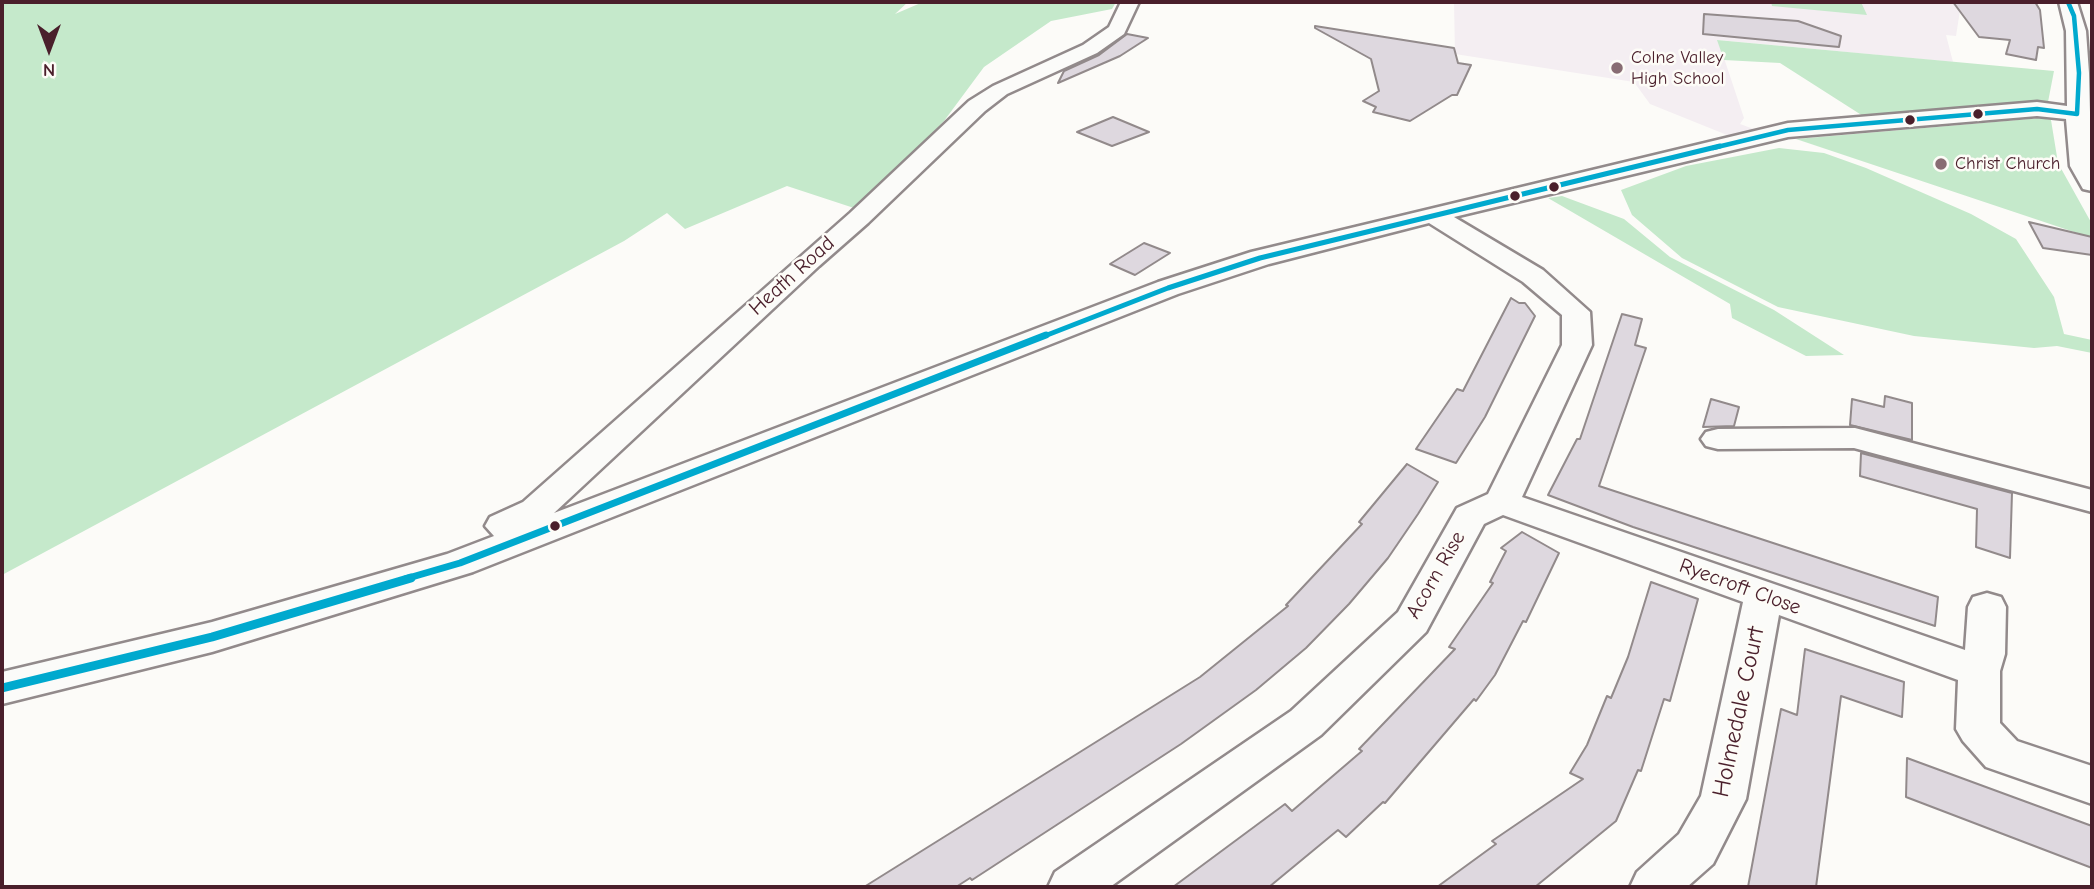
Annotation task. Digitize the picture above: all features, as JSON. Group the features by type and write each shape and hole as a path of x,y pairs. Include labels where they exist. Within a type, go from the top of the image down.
{"street":[{"name":"Heath Road","path":"460,562 475,540 536,510 809,260 859,218 977,106 999,90 1090,49 1117,30 1129,2"},
{"path":"2068,2 2074,16 2083,72 2077,114 2082,166 2092,184"},
{"path":"2,688 212,637 460,562 1168,288 1260,258 1788,130 2037,109 2077,114"},
{"path":"1433,215 1533,276 1576,312 1577,345 1502,502"},
{"path":"1718,439 1855,438 2092,501"},
{"name":"Ryecroft Close","path":"1502,502 1979,671"},
{"name":"Acorn Rise","path":"1072,887 1306,723 1412,622 1470,516 1502,502"},
{"name":"Holmedale Court","path":"1654,887 1696,849 1723,799 1763,596"},
{"path":"1987,607 1985,654 1979,671 1978,729 2001,754 2092,785"}],"shaded area":[{"name":"Colne Valley High School","path":"1454,2 1961,4 1956,36 1946,35 1953,62 1718,40 1744,118 1740,124 1762,132 1732,137 1650,104 1634,82 1455,54"}],"green space":[{"path":"2,2 908,2 895,14 923,2 1116,2 1112,9 1051,21 984,67 944,121 857,209 787,186 685,229 667,213 624,241 2,575"},
{"path":"1771,2 1861,2 1867,15 1772,6"},
{"path":"1717,40 2054,71 2048,102 1863,116 1780,63 1724,60"},
{"path":"2041,118 2051,120 2058,163 2092,224 2092,238 1796,139"},
{"path":"1779,148 1824,153 1866,168 1971,214 2016,239 2054,297 2064,334 2092,340 2092,353 2057,346 2034,348 1914,336 1778,307 1682,258 1632,215 1621,190 1686,166"},
{"path":"1562,196 1624,219 1670,257 1774,310 1844,355 1806,356 1732,318 1730,304 1548,198"}],"building":[{"path":"1953,2 2035,2 2040,10 2044,48 2038,47 2036,60 2006,54 2010,40 1979,37"},
{"path":"1704,14 1798,21 1841,36 1839,47 1703,34"},
{"path":"1315,26 1454,48 1458,63 1471,65 1457,95 1452,95 1410,121 1373,112 1376,107 1363,101 1379,91 1371,59"},
{"path":"1127,34 1148,38 1120,56 1058,83 1064,71 1099,55"},
{"path":"1113,117 1149,132 1112,146 1077,132"},
{"path":"2029,222 2092,237 2092,255 2043,248"},
{"path":"1144,243 1170,253 1135,275 1110,264"},
{"path":"1511,298 1525,303 1535,316 1485,417 1456,463 1416,449 1457,389 1463,391"},
{"path":"1622,314 1642,319 1635,345 1646,348 1599,486 1938,597 1935,626 1633,527 1548,495 1577,439 1580,439"},
{"path":"1885,396 1912,403 1912,440 1850,425 1852,399 1884,407"},
{"path":"1711,399 1739,407 1734,426 1703,427"},
{"path":"1861,453 2012,493 2010,558 1976,547 1977,509 1860,476"},
{"path":"1407,464 1438,482 1418,514 1388,558 1349,604 1306,648 1256,690 1181,744 972,880 970,878 956,887 864,887 1200,677 1288,606 1286,605 1362,524 1359,522"},
{"path":"1522,532 1559,553 1526,622 1523,621 1495,675 1476,701 1474,699 1385,803 1346,837 1338,830 1269,887 1173,887 1285,804 1292,811 1362,751 1359,749 1455,649 1449,647 1493,583 1490,582 1506,551 1501,548"},
{"path":"1651,582 1698,599 1670,701 1664,699 1641,771 1638,770 1616,821 1535,887 1437,887 1496,844 1492,841 1583,779 1570,773 1587,745 1607,696 1611,698 1628,657"},
{"path":"1805,649 1904,682 1902,717 1841,696 1816,887 1748,887 1781,709 1797,715"},
{"path":"1907,758 2092,826 2092,868 1906,797"}],"transit line":[{"path":"2,688 212,637 460,563 1168,288 1260,258 1788,130 2037,109 2077,114 2079,73 2074,16 2068,2"}],"place":[{"name":"Colne Valley High School","path":"1617,68"},
{"name":"Christ Church","path":"1941,164"}]}
